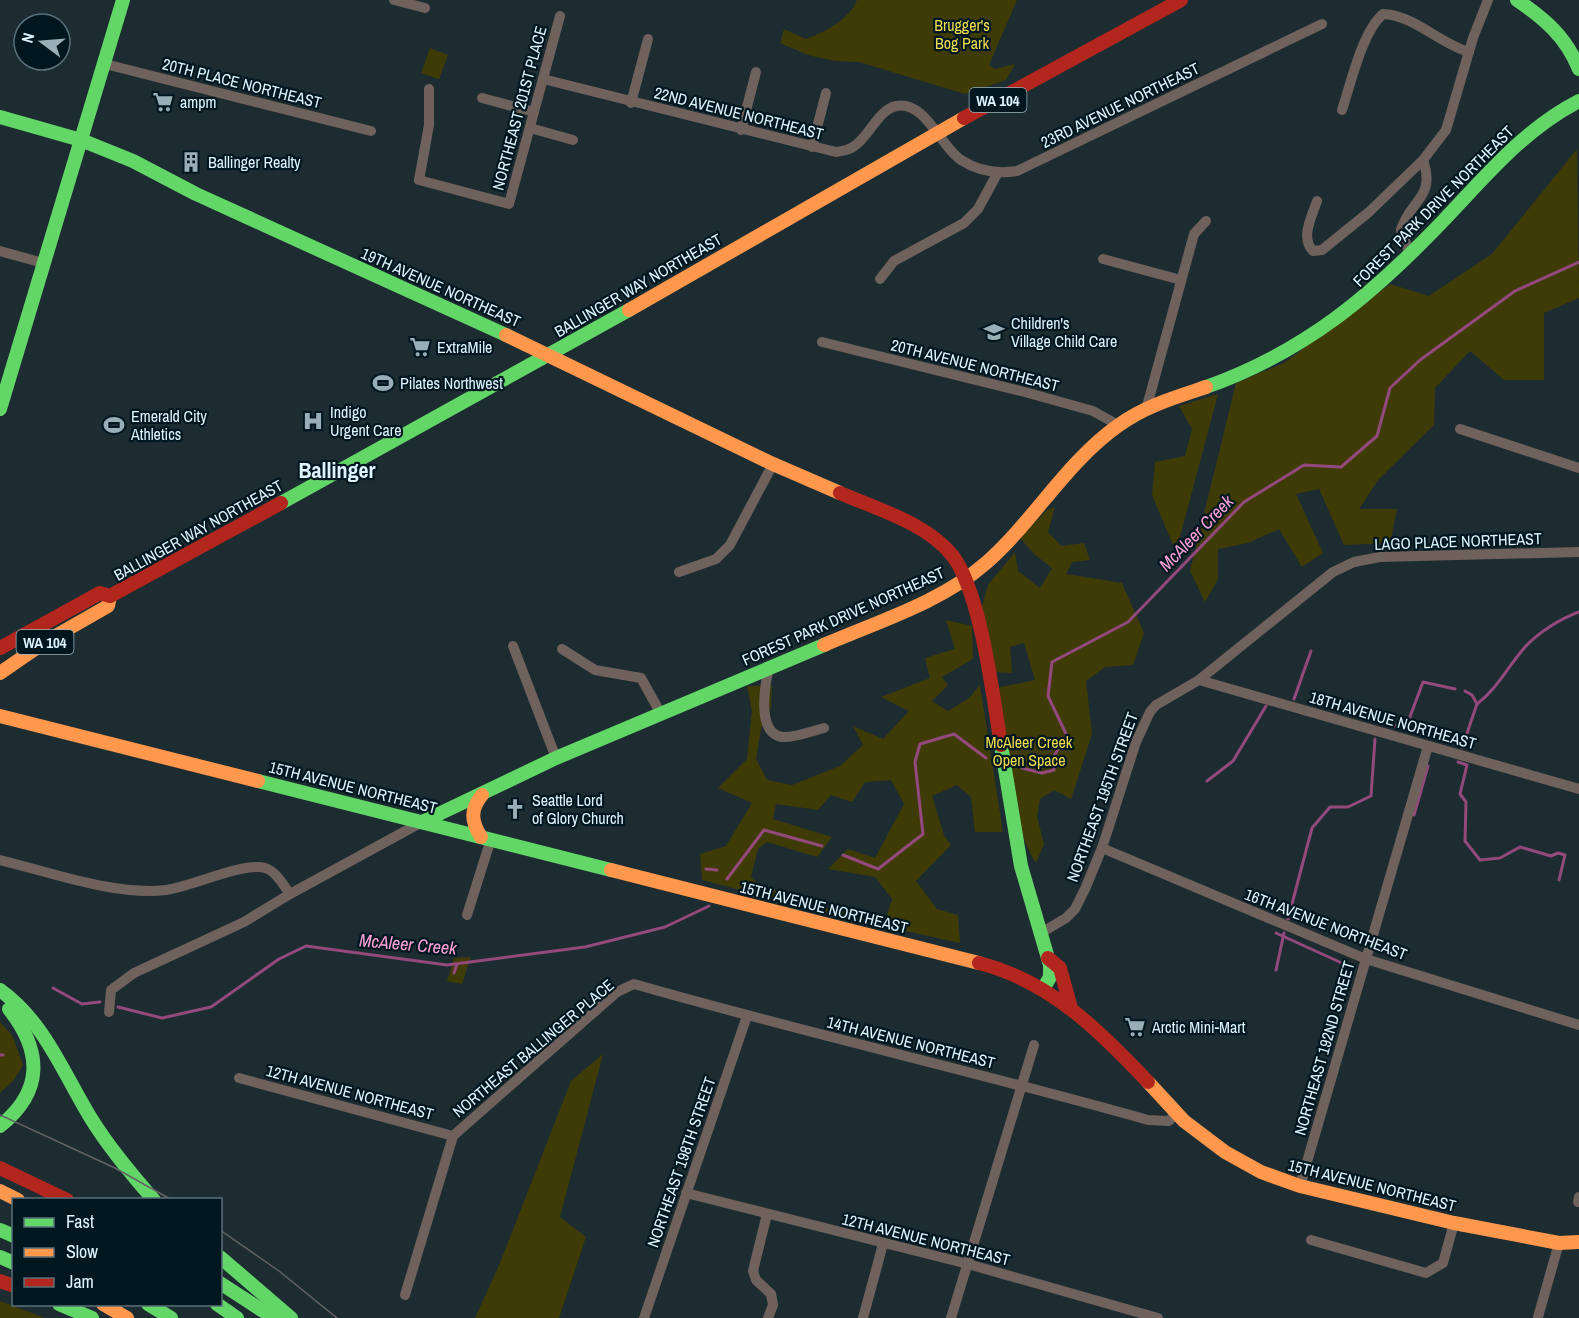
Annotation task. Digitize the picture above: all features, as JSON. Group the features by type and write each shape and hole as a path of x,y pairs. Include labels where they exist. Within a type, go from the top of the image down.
{"main road":[{"path":"0,409 4,379 43,264 123,0"},
{"name":"BALLINGER WAY NORTHEAST","path":"0,648 100,593 110,596 550,355 936,134 1181,0"},
{"path":"1517,0 1551,23 1564,36 1579,69"},
{"name":"FOREST PARK DRIVE NORTHEAST","path":"422,822 556,758 934,598 967,579 998,550 1082,455 1118,425 1147,406 1234,377 1310,340 1359,303 1410,254 1510,149 1564,107 1579,101"},
{"name":"19TH AVENUE NORTHEAST","path":"0,117 81,140 133,161 196,194 550,355 773,464 902,520 925,533 951,554 967,579 988,668 1019,855 1029,898 1048,958"},
{"name":"BALLINGER WAY NORTHEAST","path":"0,673 45,642 108,606 110,596"},
{"path":"0,659 29,632"},
{"name":"15TH AVENUE NORTHEAST","path":"1,716 980,964 1043,989 1071,1008 1109,1041 1177,1112 1225,1152 1261,1172 1300,1186 1454,1223 1559,1243 1579,1242"},
{"path":"485,792 473,805 471,815 473,825 486,838"},
{"path":"1043,989 1051,974 1048,958"},
{"path":"1048,958 1060,968 1071,1008"},
{"path":"0,990 23,1006 39,1027 93,1122 151,1198"},
{"path":"0,1002 17,1018 28,1038 35,1069 26,1100 13,1116 0,1126"},
{"path":"0,1168 63,1198"},
{"path":"0,1191 14,1198"},
{"path":"222,1259 291,1318"},
{"path":"222,1283 274,1318"},
{"path":"62,1306 92,1318"},
{"path":"104,1306 127,1318"},
{"path":"150,1306 171,1318"},
{"path":"219,1306 237,1318"}],"street":[{"path":"394,0 425,8"},
{"path":"1317,201 1307,234 1309,247 1313,251 1322,250 1369,212 1423,160 1446,130 1469,52 1488,0"},
{"path":"1342,110 1365,42 1375,22 1383,14 1391,14 1421,28 1452,47 1469,52"},
{"name":"NORTHEAST 201ST PLACE","path":"429,89 429,125 419,180 509,204 560,16"},
{"name":"23RD AVENUE NORTHEAST","path":"997,174 1017,171 1322,24"},
{"path":"631,103 648,39"},
{"name":"20TH PLACE NORTHEAST","path":"105,64 372,131"},
{"path":"741,130 756,72"},
{"name":"22ND AVENUE NORTHEAST","path":"543,79 631,103 836,152 852,148 894,106 906,106 919,111 936,134"},
{"path":"812,147 826,93"},
{"path":"482,98 534,112"},
{"path":"530,128 573,140"},
{"path":"880,279 894,261 964,223 978,210 997,174 961,159 936,134"},
{"path":"1410,254 1401,230 1426,189 1428,176 1423,160"},
{"path":"1147,406 1194,234 1206,221"},
{"path":"0,251 43,264"},
{"path":"1103,259 1181,280"},
{"name":"20TH AVENUE NORTHEAST","path":"822,342 1036,395 1093,411 1118,425"},
{"path":"1460,429 1579,468"},
{"path":"680,572 716,559 730,545 773,464"},
{"name":"LAGO PLACE NORTHEAST","path":"1199,680 1333,572 1354,562 1380,557 1579,552"},
{"path":"513,646 556,758"},
{"path":"562,649 595,669 641,678 662,714"},
{"path":"769,668 764,709 768,725 775,734 783,737 824,728"},
{"name":"18TH AVENUE NORTHEAST","path":"1199,680 1579,789"},
{"name":"NORTHEAST 195TH STREET","path":"1041,933 1061,922 1075,909 1102,848 1144,721 1156,705 1199,680"},
{"name":"NORTHEAST 192ND STREET","path":"1300,1186 1428,746"},
{"name":"FOREST PARK DRIVE NORTHEAST","path":"110,1012 111,990 134,973 244,922 290,894 422,822"},
{"path":"467,915 486,838"},
{"name":"16TH AVENUE NORTHEAST","path":"1102,848 1366,959 1579,1025"},
{"path":"0,860 132,891 167,890 248,868 265,868 276,875 290,894"},
{"name":"14TH AVENUE NORTHEAST","path":"634,984 747,1016 1022,1085 1148,1120 1169,1121 1177,1112"},
{"name":"NORTHEAST BALLINGER PLACE","path":"453,1136 617,992 634,984"},
{"name":"NORTHEAST 198TH STREET","path":"644,1318 747,1016"},
{"path":"951,1318 1034,1045"},
{"name":"12TH AVENUE NORTHEAST","path":"240,1078 453,1136"},
{"path":"405,1295 453,1136"},
{"name":"12TH AVENUE NORTHEAST","path":"686,1193 968,1264 1158,1318"},
{"path":"767,1214 753,1271 756,1280 771,1294 772,1305 768,1318"},
{"path":"1311,1240 1426,1273 1443,1263 1454,1223"},
{"path":"1538,1317 1559,1243"},
{"path":"863,1318 883,1244"}],"green space":[{"name":"Brugger's Bog Park","path":"857,0 1017,0 989,65 995,69 1015,64 1006,80 965,94 859,62 835,61 808,55 780,43 784,29 806,39 829,29 848,14"},
{"path":"430,48 448,55 439,79 421,73"},
{"path":"1577,149 1579,298 1544,313 1544,380 1504,380 1470,351 1435,388 1434,425 1378,480 1359,509 1397,509 1390,543 1344,545 1319,489 1296,494 1323,553 1302,567 1279,529 1248,543 1218,549 1218,579 1205,602 1190,571 1236,383 1284,363 1390,284 1429,296 1492,254"},
{"path":"1218,394 1176,552 1152,495 1155,462 1185,456 1192,429 1179,406"},
{"name":"McAleer Creek Open Space","path":"1055,507 1048,532 1061,546 1084,543 1090,560 1072,562 1066,574 1122,583 1144,633 1133,665 1105,667 1086,681 1092,734 1071,799 1054,790 1040,799 1037,817 1044,844 1036,863 1028,848 1015,805 996,688 1035,680 1024,643 1010,647 1012,673 993,672 982,606 988,585 1015,552 1018,571 1040,588 1052,568 1034,554 1020,538 1047,510"},
{"path":"946,620 972,626 973,659 942,677 948,685 932,701 948,711 969,698 980,685 1003,832 975,832 971,797 957,785 932,796 944,835 951,845 916,881 937,909 958,915 960,943 819,912 817,906 886,919 892,899 875,877 828,869 848,849 875,858 904,804 891,780 865,782 852,802 831,795 818,810 776,804 773,819 832,837 817,857 767,842 758,849 751,877 760,886 798,896 796,905 702,880 700,854 726,846 752,803 718,788 747,759 752,711 747,686 772,686 771,707 761,729 756,759 767,780 792,785 840,766 863,745 853,726 883,739 909,711 881,697 930,678 925,658 955,649"},
{"path":"471,957 462,984 447,981 454,958"},
{"path":"0,1022 12,1035 23,1065 14,1080 0,1093"},
{"path":"603,1054 560,1217 586,1237 559,1318 475,1318 500,1263 571,1081"},
{"path":"0,1301 45,1318 0,1318"}],"waterway":[{"name":"McAleer Creek","path":"1022,768 1042,773 1054,770 1055,754 1067,736 1048,696 1052,662 1128,622 1244,502 1304,465 1341,467 1377,436 1390,388 1420,360 1515,291 1579,262"},
{"path":"1465,691 1472,695 1477,704 1491,691 1531,641 1550,626 1579,612"},
{"path":"1294,699 1311,651"},
{"path":"1395,726 1408,722 1423,682 1455,689"},
{"path":"1462,748 1477,704"},
{"path":"1207,781 1233,761 1266,706"},
{"name":"McAleer Creek","path":"843,855 878,869 923,834 915,762 920,744 954,734 986,758"},
{"path":"1288,919 1312,828 1330,807 1348,807 1371,796 1375,739"},
{"path":"1458,762 1467,765 1460,794 1466,802 1465,841 1480,860 1500,858 1520,847 1551,856 1558,853 1565,855 1559,880"},
{"path":"1414,815 1428,766"},
{"name":"McAleer Creek","path":"727,879 764,830 822,846"},
{"path":"706,869 717,870"},
{"name":"McAleer Creek","path":"118,1007 162,1018 211,1007 279,959 306,946 447,965 585,947 665,927 709,906"},
{"path":"1276,933 1344,964"},
{"path":"1276,970 1284,933"},
{"path":"454,973 457,964"},
{"name":"McAleer Creek","path":"53,988 82,1004 100,1002"}],"tram line":[{"path":"0,1115 115,1168 168,1198"},
{"path":"222,1231 279,1271 337,1318"}],"traffic: fast":[{"path":"0,409 123,0"},
{"path":"1517,0 1554,30 1568,47 1579,69"},
{"path":"1206,387 1275,357 1335,319 1390,273 1506,155 1540,125 1579,101"},
{"path":"0,117 81,140 133,161 196,194 506,335"},
{"path":"281,503 629,310"},
{"path":"422,822 556,758 824,645"},
{"path":"1001,745 1021,866 1050,965 1050,977 1043,989"},
{"path":"258,781 611,870"},
{"path":"0,990 16,1003 42,1033 99,1131 121,1162 152,1198"},
{"path":"0,1126 25,1099 31,1085 33,1070 28,1040 9,1009"},
{"path":"0,1230 12,1235"},
{"path":"0,1257 12,1262"},
{"path":"222,1259 291,1318"},
{"path":"222,1284 274,1318"},
{"path":"64,1306 92,1318"},
{"path":"151,1306 171,1318"},
{"path":"220,1306 237,1318"}],"traffic: slow":[{"path":"629,310 964,118"},
{"path":"506,335 773,464 840,493"},
{"path":"824,645 908,610 968,577 1003,547 1066,474 1100,440 1139,412 1206,387"},
{"path":"0,673 45,642 108,606 110,596"},
{"path":"0,716 258,781"},
{"path":"481,837 473,816 475,806 482,795"},
{"path":"611,870 979,963"},
{"path":"1148,1082 1184,1121 1225,1152 1261,1172 1300,1186 1454,1223 1559,1243 1579,1242"},
{"path":"0,1191 14,1198"},
{"path":"106,1306 127,1318"}],"traffic: jam":[{"path":"964,118 1181,0"},
{"path":"840,493 915,526 929,534 952,555 971,594 978,619 990,674 1001,745"},
{"path":"0,648 100,593 110,596 281,503"},
{"path":"1048,958 1060,968 1071,1008"},
{"path":"979,963 1005,971 1051,995 1111,1044 1148,1082"},
{"path":"0,1168 63,1198"},
{"path":"0,1281 12,1285"}],"place":[{"name":"ampm","path":"163,102"},
{"name":"Ballinger Realty","path":"191,162"},
{"name":"Children's Village Child Care","path":"994,332"},
{"name":"ExtraMile","path":"420,347"},
{"name":"Pilates Northwest","path":"383,383"},
{"name":"Indigo Urgent Care","path":"313,421"},
{"name":"Emerald City Athletics","path":"114,425"},
{"name":"Seattle Lord of Glory Church","path":"515,809"},
{"name":"Arctic Mini-Mart","path":"1135,1027"}],"district":[{"name":"Ballinger","path":"337,470"}]}
